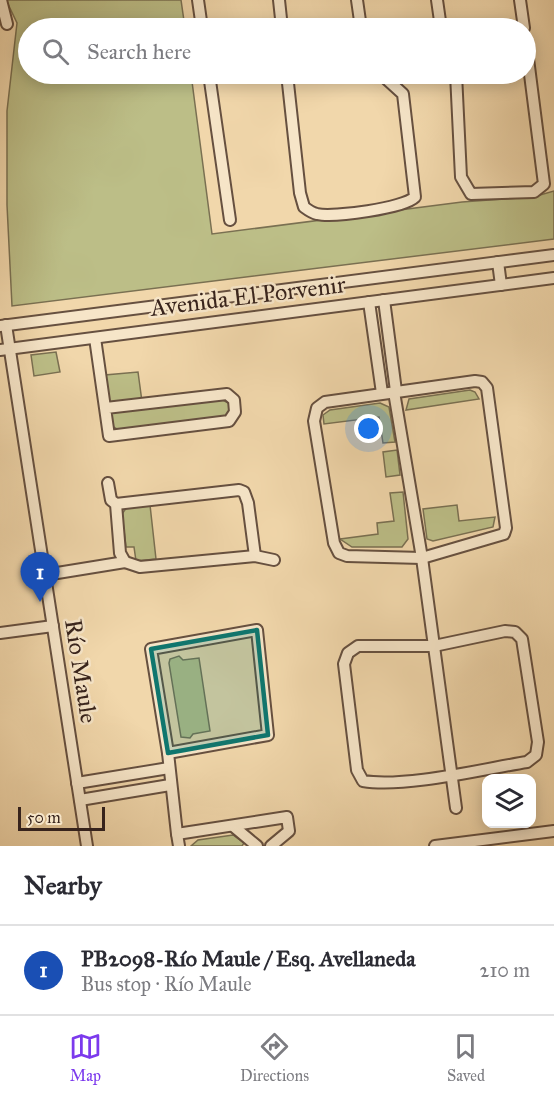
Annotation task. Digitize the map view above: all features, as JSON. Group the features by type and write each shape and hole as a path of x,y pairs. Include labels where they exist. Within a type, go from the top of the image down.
{"street":[{"path":"1,0 7,24"},
{"path":"198,0 201,18"},
{"path":"279,0 281,18"},
{"path":"357,0 360,18"},
{"path":"437,0 440,18"},
{"path":"520,0 523,18"},
{"path":"210,84 230,220"},
{"path":"288,84 300,193 304,207 316,214 333,215 404,204 416,197 403,94 392,84"},
{"path":"456,84 461,177 471,194 534,192 544,184 531,84"},
{"name":"Avenida El Porvenir","path":"3,326 554,255"},
{"path":"498,262 501,285"},
{"name":"Avenida El Porvenir","path":"5,349 554,278"},
{"path":"384,300 395,392 422,558 456,808"},
{"path":"369,302 382,393"},
{"name":"Río Maule","path":"3,326 87,846"},
{"path":"95,338 109,436 229,421 235,412 234,400 227,394 106,408"},
{"path":"475,381 482,382 487,388 506,528 504,534 498,538 422,558 347,556 339,553 334,543 314,421 317,408 326,402 395,392 475,381"},
{"path":"108,483 111,500 116,504 239,490 244,492 249,503 255,556"},
{"path":"116,504 120,553 124,562"},
{"path":"45,575 124,562 140,567 255,556 274,560"},
{"path":"0,633 53,626"},
{"path":"168,753 268,735 257,630 152,649 179,846"},
{"path":"505,631 515,632 522,639 538,742 536,755 527,762 453,774 378,783 363,781 357,770 344,664 348,653 358,646 434,646 505,631"},
{"path":"77,783 169,768"},
{"path":"80,800 170,785"},
{"path":"177,834 287,817 289,831 271,846"},
{"path":"233,826 257,846"},
{"path":"435,846 554,831"}],"highlighted area":[{"path":"257,630 268,735 168,753 151,649"}],"green space":[{"path":"6,0 181,0 184,18 18,18 18,84 192,84 212,234 462,202 533,197 554,191 554,239 12,306 7,205 7,111 17,23"},
{"path":"56,352 60,372 34,376 31,355"},
{"path":"138,372 143,409 221,399 230,404 231,412 227,418 122,432 110,425 105,375"},
{"path":"470,390 475,392 479,399 406,410 409,399"},
{"path":"380,403 389,407 395,442 383,443 379,417 324,424 323,415 330,410"},
{"path":"397,450 400,475 386,477 383,452"},
{"path":"403,492 408,539 402,547 352,547 340,539 378,534 377,523 394,521 390,493"},
{"path":"150,505 156,559 136,561 134,547 126,547 122,514 127,507"},
{"path":"457,505 459,521 495,517 493,527 433,541 427,539 423,509"},
{"path":"179,656 183,660 199,658 210,731 193,734 190,738 181,737 169,663 170,659"},
{"path":"233,835 244,843 242,846 191,846 198,840"}],"place":[{"name":"PB2098-Río Maule / Esq. Avellaneda","path":"40,602"}]}
